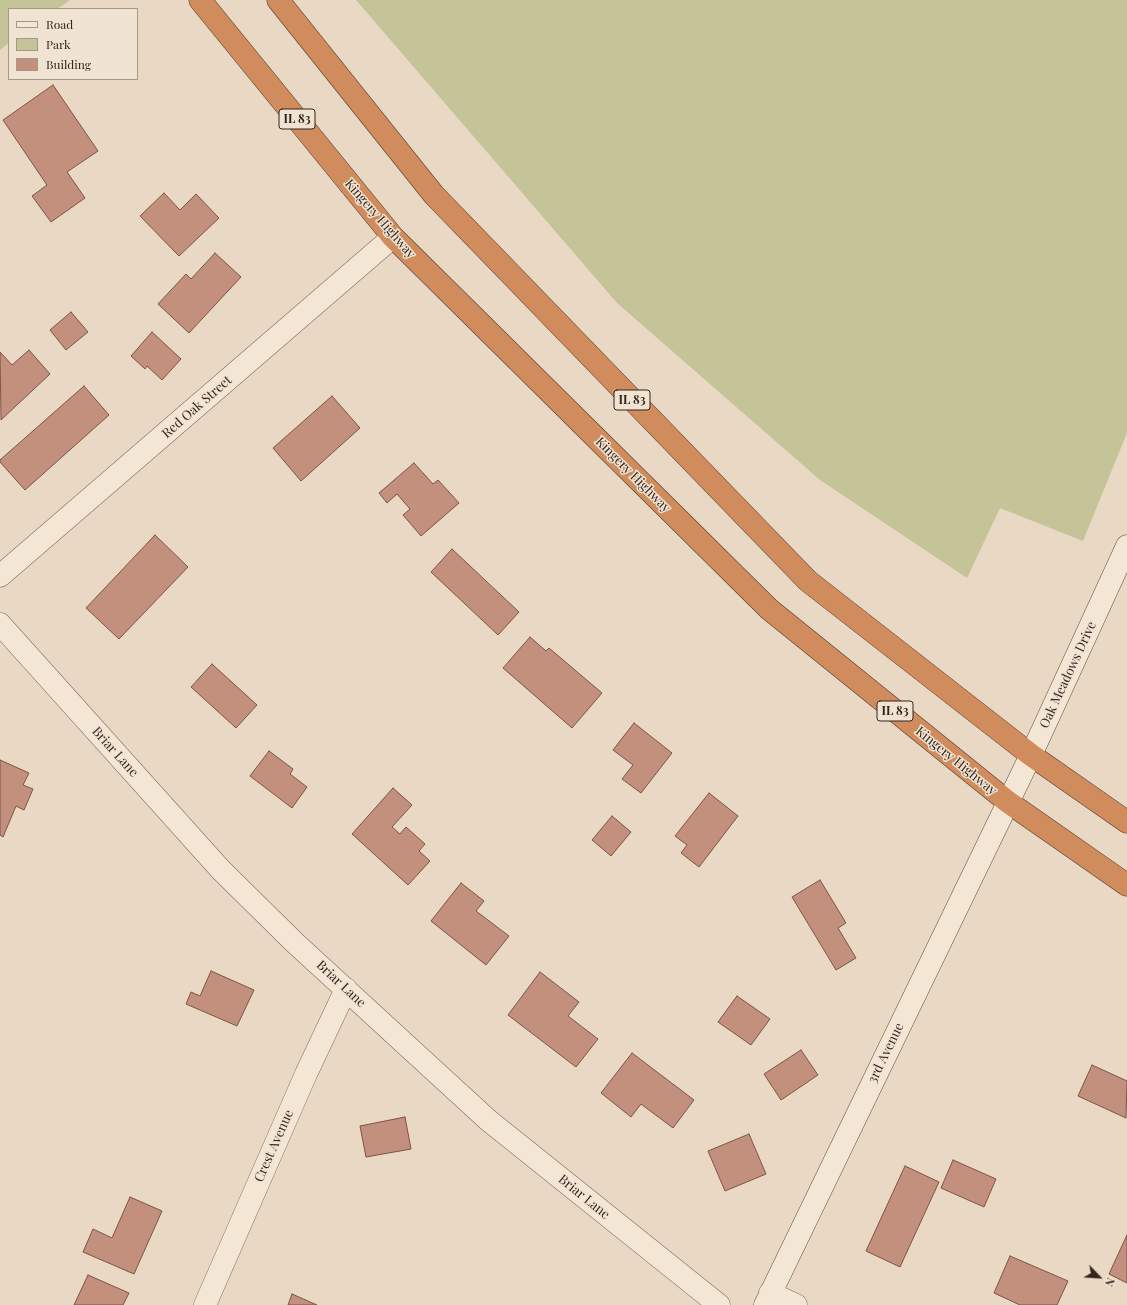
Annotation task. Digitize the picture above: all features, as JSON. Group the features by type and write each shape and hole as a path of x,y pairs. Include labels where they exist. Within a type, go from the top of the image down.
{"highway":[{"name":"Kingery Highway","path":"200,0 393,237 769,609 1008,802 1127,885"},
{"name":"IL 83","path":"278,0 434,195 808,581 1031,754 1127,822"}],"street":[{"name":"Red Oak Street","path":"0,576 393,237"},
{"name":"Oak Meadows Drive","path":"1008,802 1127,546"},
{"name":"Briar Lane","path":"0,624 221,870 294,942 488,1120 719,1305"},
{"name":"3rd Avenue","path":"768,1299 1008,802"},
{"name":"Crest Avenue","path":"205,1305 306,1074 346,989"},
{"path":"768,1299 796,1305"}],"green space":[{"path":"0,0 70,0 58,8 8,8 8,44 0,50"},
{"path":"356,0 1127,0 1127,433 1083,541 1000,508 967,578 820,480 617,303"}],"building":[{"path":"53,85 98,151 67,172 85,198 51,222 32,196 47,185 3,120"},
{"path":"164,193 180,210 196,194 219,218 179,256 140,216"},
{"path":"215,253 241,277 189,333 158,304 186,274 191,279"},
{"path":"71,312 88,332 66,350 50,330"},
{"path":"152,332 181,359 162,380 147,366 145,369 131,356"},
{"path":"29,350 50,374 1,420 0,352 12,365"},
{"path":"84,386 109,415 25,490 0,462 0,460"},
{"path":"332,396 360,428 301,481 273,448"},
{"path":"414,463 433,484 438,480 459,503 421,536 403,515 410,509 397,494 387,503 379,493"},
{"path":"155,535 188,567 119,639 86,608"},
{"path":"452,549 519,612 498,635 431,572"},
{"path":"530,637 546,651 549,648 602,693 572,728 503,668"},
{"path":"212,664 257,705 236,728 191,687"},
{"path":"634,723 672,753 641,793 622,779 633,765 613,750"},
{"path":"269,751 293,769 290,774 307,787 292,808 250,776"},
{"path":"0,760 29,773 23,785 33,789 24,810 16,806 3,837 0,835"},
{"path":"393,788 412,805 392,827 400,834 406,827 425,844 419,851 430,861 408,885 352,834"},
{"path":"709,793 738,816 699,867 681,853 687,845 675,836"},
{"path":"612,816 631,832 611,856 592,840"},
{"path":"820,880 846,923 838,928 856,958 836,970 792,897"},
{"path":"461,883 484,901 476,911 509,936 486,965 431,921"},
{"path":"211,971 254,990 237,1026 186,1004 191,992 200,996"},
{"path":"540,972 579,1002 568,1016 598,1039 576,1067 508,1015"},
{"path":"737,996 770,1019 751,1045 718,1022"},
{"path":"801,1050 818,1075 781,1100 764,1074"},
{"path":"632,1053 694,1100 673,1128 641,1104 631,1117 601,1093"},
{"path":"1092,1065 1127,1081 1126,1118 1078,1096"},
{"path":"405,1117 411,1149 366,1157 360,1126"},
{"path":"749,1134 766,1174 725,1191 708,1151"},
{"path":"953,1160 996,1179 984,1207 941,1188"},
{"path":"905,1166 939,1182 900,1267 866,1251"},
{"path":"130,1197 162,1211 134,1274 83,1252 93,1229 112,1238"},
{"path":"1127,1235 1127,1283 1109,1274"},
{"path":"1010,1256 1068,1281 1057,1305 1020,1305 994,1293"},
{"path":"88,1275 129,1293 123,1305 74,1305"},
{"path":"292,1294 317,1305 288,1305"}]}
